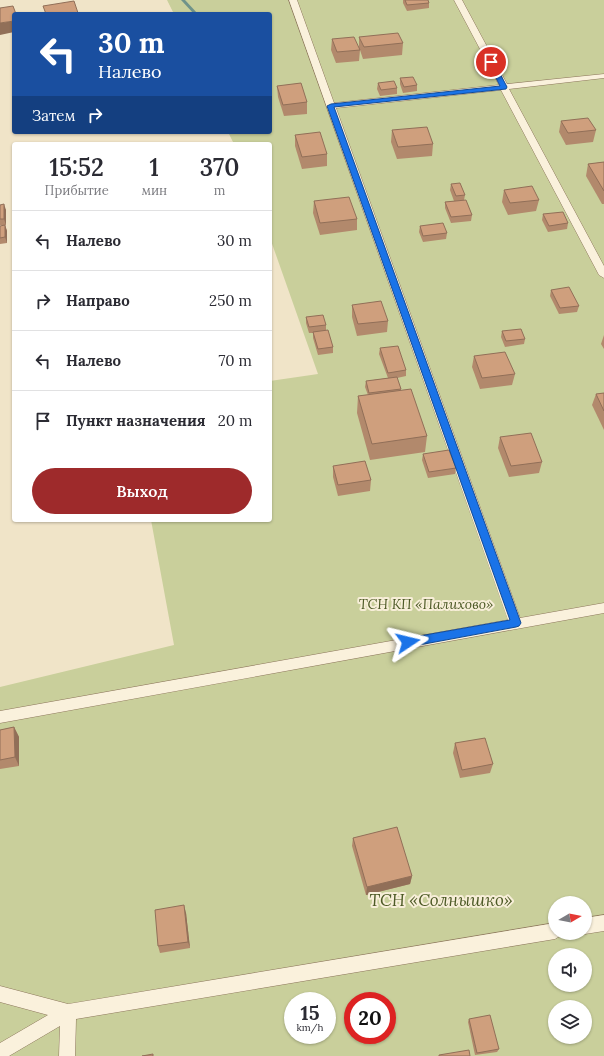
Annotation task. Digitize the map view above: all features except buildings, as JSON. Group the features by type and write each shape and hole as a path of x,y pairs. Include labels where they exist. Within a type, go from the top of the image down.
{"lane":[{"path":"293,0 516,623"},
{"path":"458,0 604,275"},
{"path":"331,106 604,76"},
{"path":"0,717 604,608"},
{"path":"592,925 604,923"},
{"path":"0,1052 68,1012 548,932"},
{"path":"0,994 68,1012"},
{"path":"67,1056 68,1012"}],"green space":[{"name":"ТСН КП «Палихово»","path":"167,0 604,0 604,1056 0,1056 0,687 174,645 151,522 272,522 272,381 318,374 272,244 272,142 233,142 229,134 272,134 272,12 173,12"}],"waterway":[{"path":"183,0 194,12"}],"route":[{"path":"408,642 516,623 331,106 504,87 491,62"}],"park label":[{"name":"ТСН «Солнышко»","path":"441,900"}]}
